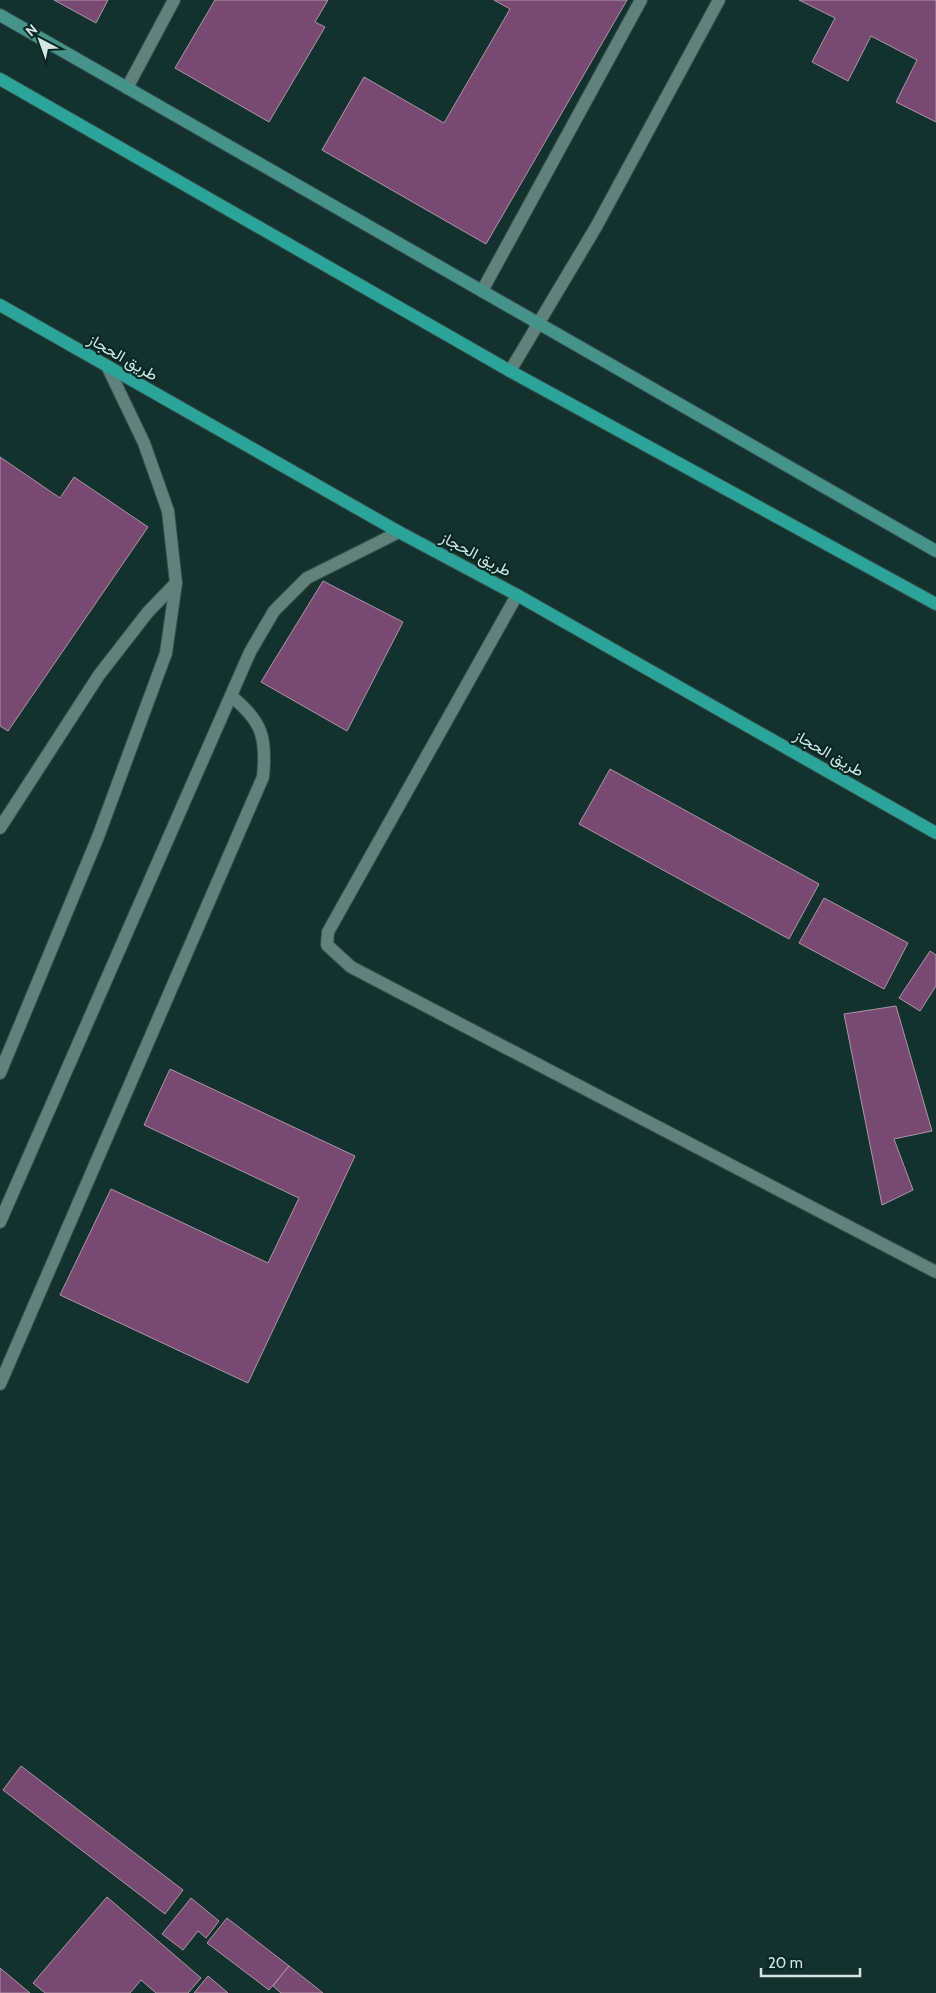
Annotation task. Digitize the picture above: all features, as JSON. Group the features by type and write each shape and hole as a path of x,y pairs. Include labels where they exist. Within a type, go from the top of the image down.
{"main road":[{"path":"0,15 936,551"},
{"path":"0,79 510,371 936,604"},
{"name":"طريق الحجاز","path":"0,306 399,532 517,595 936,833"}],"street":[{"path":"127,88 174,0"},
{"path":"482,291 641,0"},
{"path":"510,371 596,227 719,0"},
{"path":"0,1073 98,837 166,654 176,582 168,511 144,443 108,368"},
{"path":"0,1222 231,696 255,644 274,611 307,578 399,532"},
{"path":"2,822 99,675 138,624 176,582"},
{"path":"517,595 328,932 328,945 351,967 936,1272"},
{"path":"0,1384 262,777 265,753 261,730 249,710 231,696"}],"building":[{"path":"54,0 108,0 96,23"},
{"path":"215,0 328,0 315,22 325,27 269,122 175,68"},
{"path":"494,0 627,0 486,244 322,150 364,77 444,123 510,9"},
{"path":"799,0 936,0 936,122 896,102 917,60 871,36 848,81 812,62 835,18"},
{"path":"0,457 60,498 74,477 148,527 8,731 0,726"},
{"path":"323,581 403,622 347,731 261,682"},
{"path":"610,769 819,884 789,939 579,824"},
{"path":"824,898 908,943 884,989 799,943"},
{"path":"930,951 936,955 936,986 920,1011 899,998"},
{"path":"896,1006 932,1131 894,1139 913,1190 882,1205 844,1014"},
{"path":"170,1069 355,1156 248,1383 60,1295 111,1189 268,1263 299,1198 144,1125"},
{"path":"21,1766 183,1890 165,1914 3,1790"},
{"path":"107,1897 201,1978 188,1993 156,1993 141,1980 130,1993 45,1993 33,1983"},
{"path":"191,1898 219,1921 206,1938 198,1931 183,1950 162,1934"},
{"path":"227,1918 289,1966 269,1990 207,1943"},
{"path":"289,1966 323,1993 281,1993 273,1986"},
{"path":"0,1968 30,1993 0,1993"},
{"path":"208,1976 228,1993 194,1993"}]}
